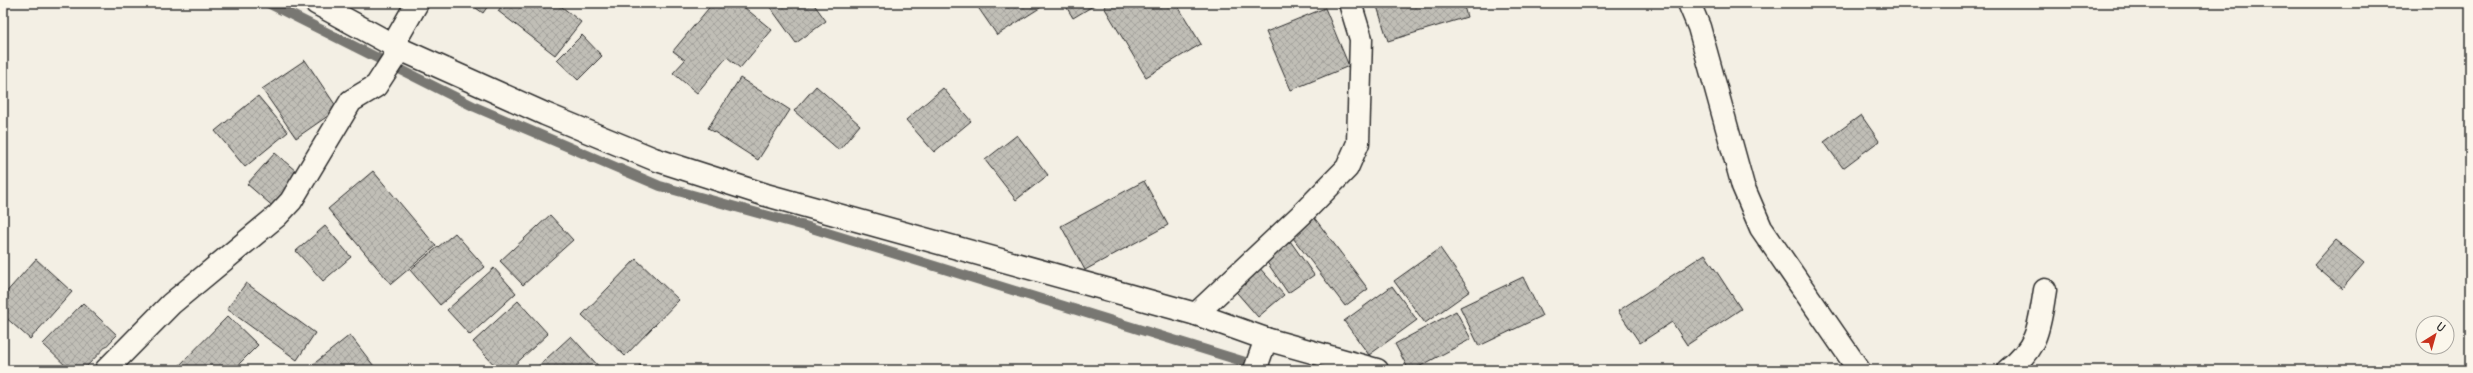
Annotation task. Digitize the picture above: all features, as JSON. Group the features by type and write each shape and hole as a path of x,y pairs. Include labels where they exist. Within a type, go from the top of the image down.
{"street":[{"path":"316,3 395,51 654,158 766,195 1196,314 1260,354 1377,370"},
{"path":"106,370 171,304 287,206 351,101 376,86 395,51 417,3"},
{"path":"1196,314 1347,168 1358,143 1361,39 1350,3"},
{"path":"1689,3 1699,27 1743,186 1761,228 1859,370"},
{"path":"2008,370 2024,357 2039,331 2044,290"}],"building":[{"path":"469,3 490,3 483,13"},
{"path":"504,3 557,3 581,22 555,55 498,11"},
{"path":"713,3 739,3 772,30 740,68 727,57 697,93 673,73 685,60 673,51"},
{"path":"767,3 813,3 826,21 796,43"},
{"path":"975,3 1042,3 1043,6 997,35"},
{"path":"1064,3 1098,3 1073,18"},
{"path":"1111,3 1176,3 1201,44 1146,77 1104,7"},
{"path":"1376,3 1463,3 1467,17 1388,41"},
{"path":"1325,8 1349,66 1291,90 1266,32"},
{"path":"582,35 602,56 578,80 557,60"},
{"path":"305,60 338,109 296,138 262,89"},
{"path":"740,78 790,110 758,160 708,128"},
{"path":"816,86 860,125 839,150 794,111"},
{"path":"943,88 971,121 934,152 906,120"},
{"path":"258,96 288,132 245,167 215,131"},
{"path":"1861,115 1879,141 1843,168 1824,142"},
{"path":"1017,135 1048,175 1016,200 985,160"},
{"path":"275,153 304,178 276,209 247,184"},
{"path":"373,171 436,246 391,284 328,209"},
{"path":"1144,181 1168,225 1085,270 1061,226"},
{"path":"550,215 573,240 523,285 500,261"},
{"path":"1313,216 1368,289 1345,306 1290,234"},
{"path":"325,226 351,257 323,281 296,251"},
{"path":"455,233 485,267 440,305 410,270"},
{"path":"1288,238 1314,275 1288,293 1262,255"},
{"path":"2336,240 2364,263 2342,289 2314,265"},
{"path":"1440,248 1470,291 1425,323 1394,281"},
{"path":"1705,254 1741,309 1687,345 1672,322 1640,343 1618,311"},
{"path":"36,259 72,292 30,339 3,315 3,296"},
{"path":"636,259 679,300 625,356 582,315"},
{"path":"1256,264 1284,295 1258,317 1231,286"},
{"path":"494,268 516,293 470,335 447,310"},
{"path":"1523,277 1542,316 1479,346 1460,307"},
{"path":"246,283 315,333 297,360 227,309"},
{"path":"1392,286 1417,320 1369,355 1344,321"},
{"path":"518,301 548,334 509,370 499,370 473,342"},
{"path":"83,303 117,335 83,370 70,370 43,344"},
{"path":"1456,311 1471,339 1413,370 1409,370 1395,344"},
{"path":"228,316 258,345 233,370 176,369"},
{"path":"350,335 377,370 306,370"},
{"path":"571,336 602,370 534,370"},
{"path":"640,365 645,370 634,370"}],"waterway":[{"path":"268,3 475,107 660,186 805,226 1271,370"}]}
